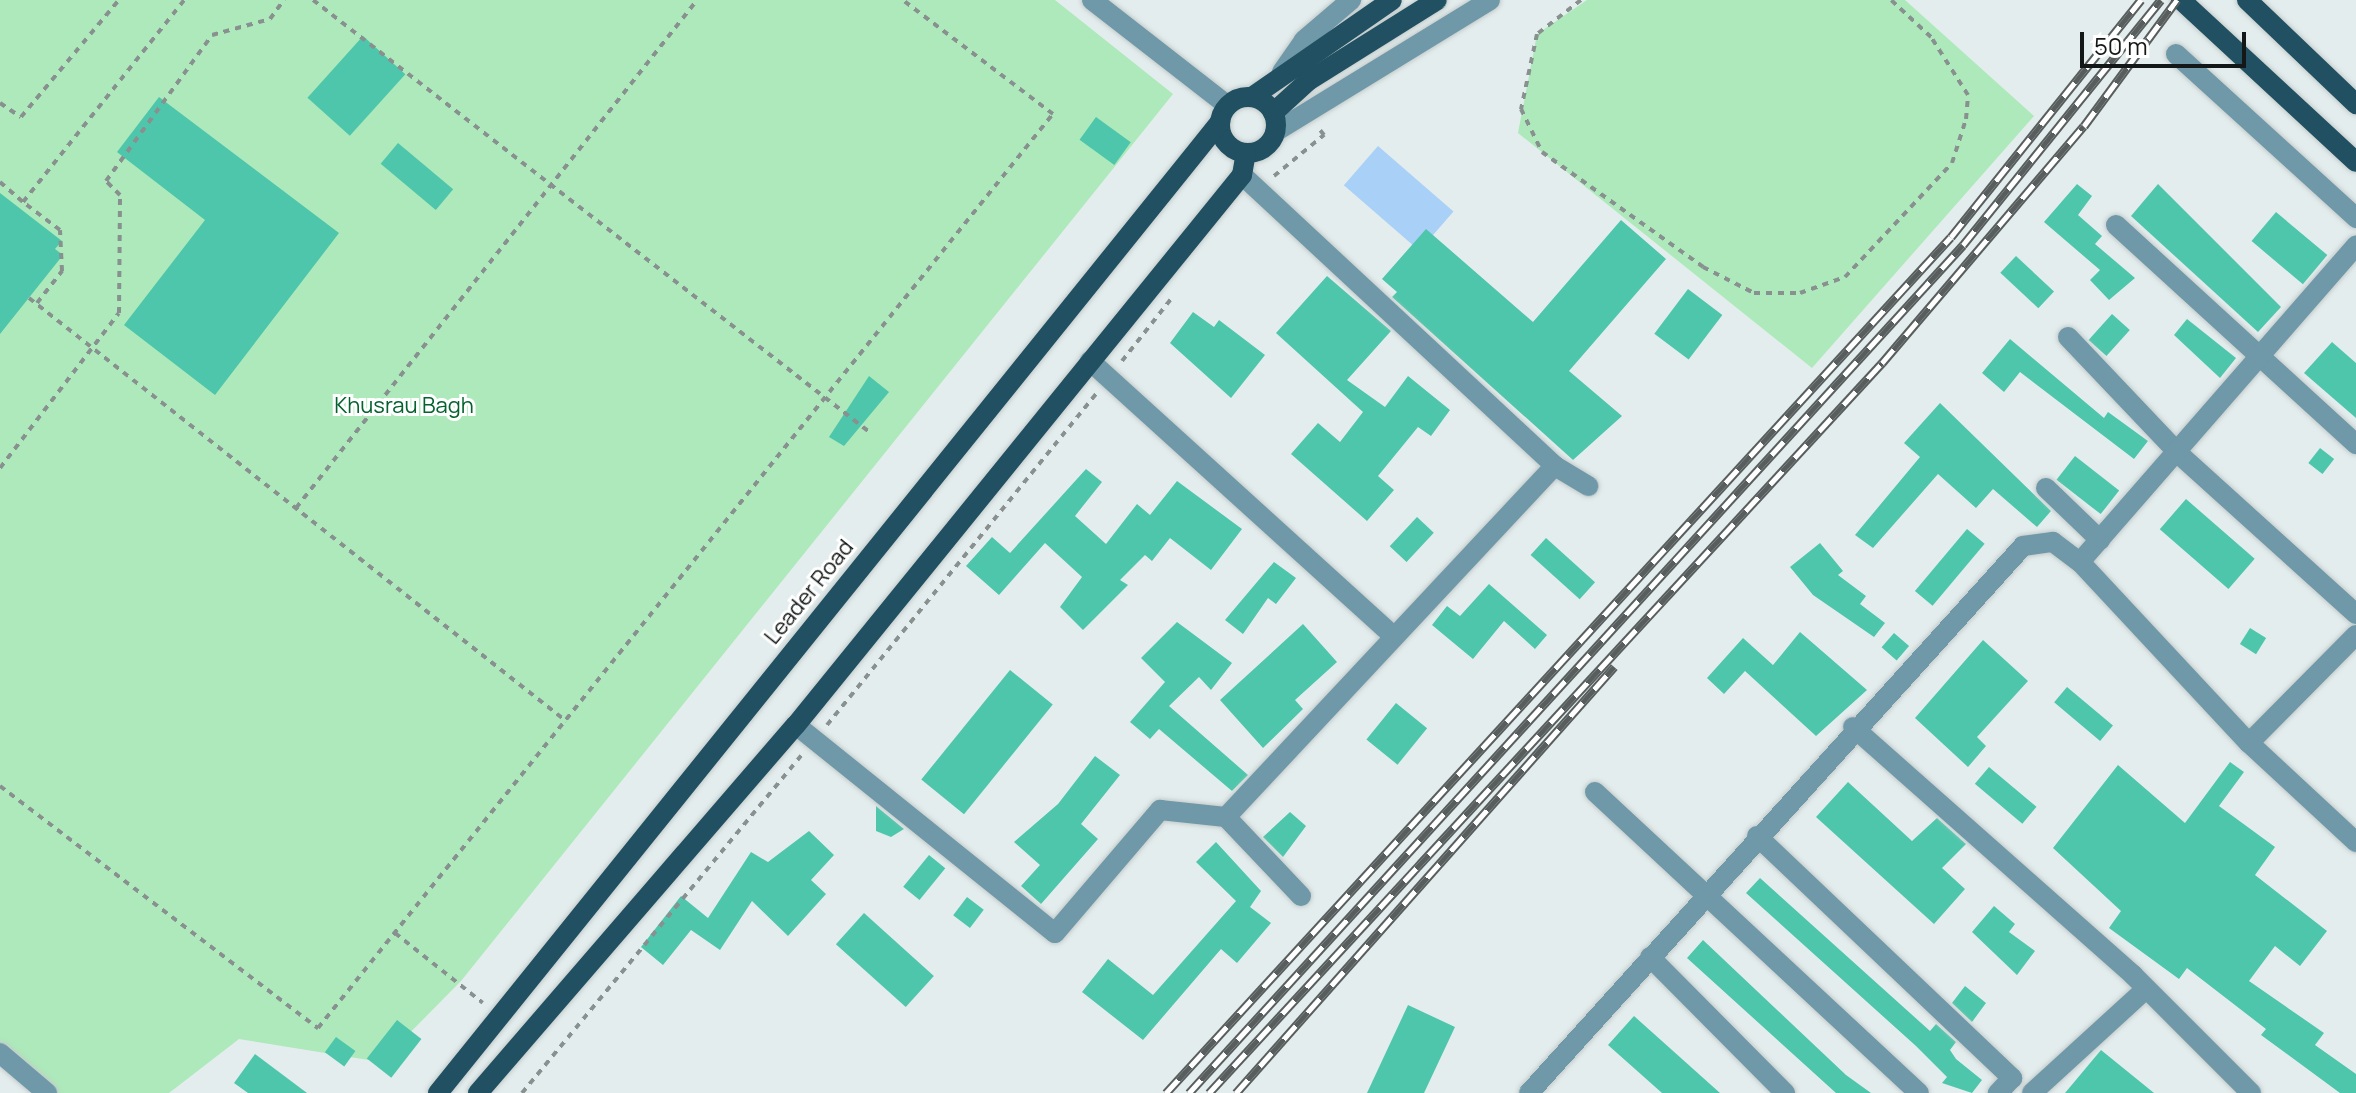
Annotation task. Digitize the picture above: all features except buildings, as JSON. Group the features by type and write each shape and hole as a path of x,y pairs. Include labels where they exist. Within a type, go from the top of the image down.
{"main road":[{"path":"1392,0 1342,47 1274,122 1265,148 1246,153 1229,146 1224,114 1252,97 1282,72 1342,47 1437,0"},
{"path":"2181,0 2356,162"},
{"path":"2247,0 2356,104"},
{"path":"1252,97 1274,122"},
{"name":"Leader Road","path":"438,1093 1224,114"},
{"path":"478,1093 796,725 1242,175 1246,153"}],"street":[{"path":"1092,0 1224,114"},
{"path":"1282,72 1304,40 1351,0"},
{"path":"1274,122 1490,0"},
{"path":"2176,54 2356,218"},
{"path":"1242,175 1555,466 1588,486"},
{"path":"2116,225 2257,359 2356,444"},
{"path":"2080,562 2180,455 2257,359 2356,246"},
{"path":"2068,337 2180,455 2356,614"},
{"path":"1090,361 1391,634"},
{"path":"1226,817 1391,634 1555,466"},
{"path":"2046,488 2100,540"},
{"path":"1537,1090 1706,892 1853,727 2023,546 2053,542 2080,562 2249,743 2356,842"},
{"path":"2249,743 2356,635"},
{"path":"796,725 1055,933 1160,810 1226,817 1301,896"},
{"path":"1853,727 2146,989 2251,1093"},
{"path":"1595,792 1919,1093"},
{"path":"1757,836 2012,1078 1998,1093"},
{"path":"1650,957 1785,1093"},
{"path":"2032,1093 2146,989"},
{"path":"0,1053 47,1093"}],"path":[{"path":"0,103 21,117 119,0"},
{"path":"23,202 184,0"},
{"path":"0,468 95,349 119,313 120,195 106,181 212,35 270,19 284,0"},
{"path":"313,0 868,431"},
{"path":"296,508 697,0"},
{"path":"0,786 318,1028 1053,114 903,0"},
{"path":"1581,0 1537,34 1521,109 1542,152 1628,218 1754,293 1800,293 1845,277 1952,163 1968,95 1931,37 1891,0"},
{"path":"0,182 60,230 62,271 37,304"},
{"path":"29,298 566,721"},
{"path":"395,933 500,1017"}],"green space":[{"name":"Khusrau Bagh","path":"0,0 1055,0 1173,94 461,981 381,1062 239,1039 169,1093 57,1093 0,1046"},
{"path":"1587,0 1905,0 2034,116 1812,368 1518,133 1537,34"}],"water":[{"path":"1378,146 1453,212 1419,251 1344,185"}],"railway":[{"path":"1166,1093 1951,237 2141,0"},
{"path":"1189,1093 1963,245 2161,0"},
{"path":"1209,1093 1882,363 2084,126 2177,0"},
{"path":"1236,1093 1614,667"}]}
